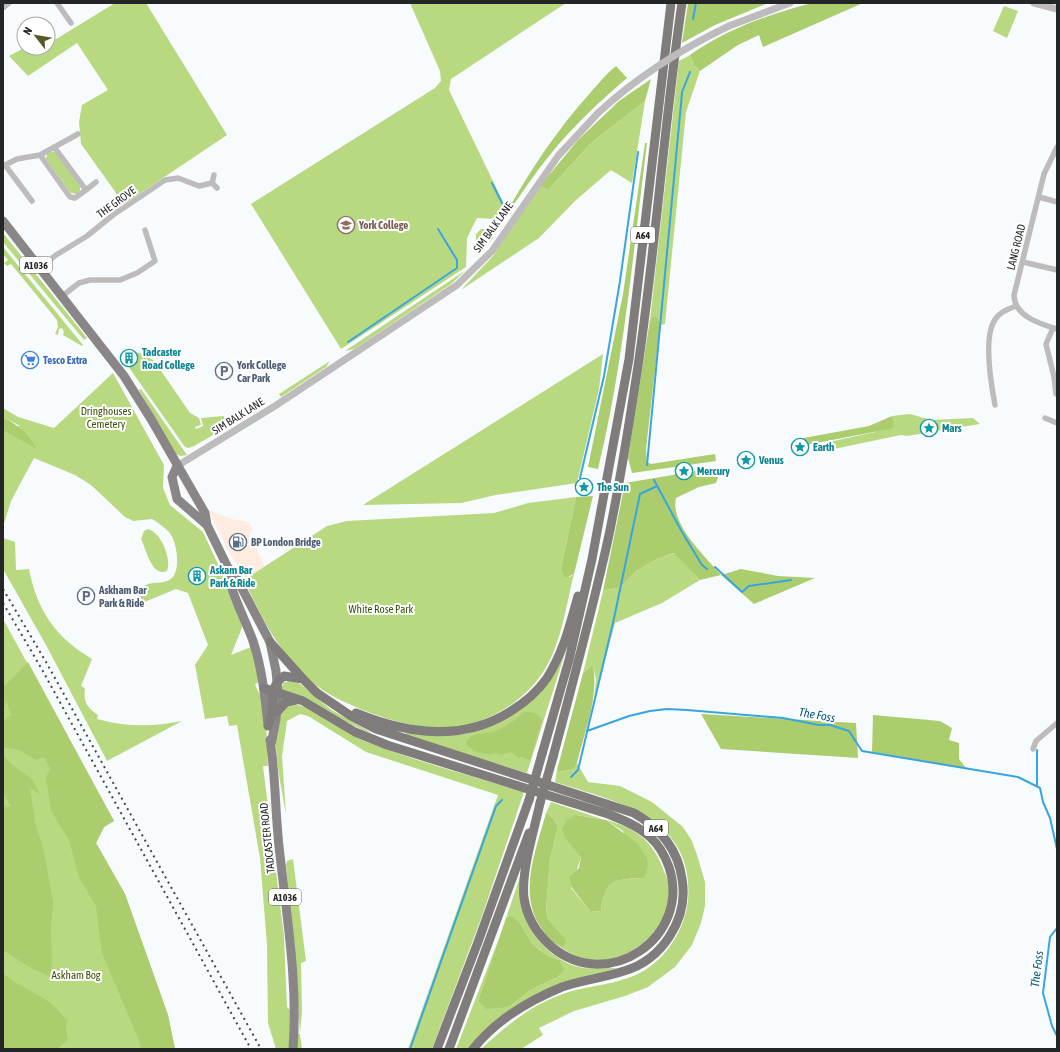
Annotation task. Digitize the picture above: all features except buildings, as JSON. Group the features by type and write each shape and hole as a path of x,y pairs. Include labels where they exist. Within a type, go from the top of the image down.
{"highway":[{"name":"A64","path":"437,1049 478,942 529,800 569,660 592,559 629,360 671,3"},
{"name":"A64","path":"276,692 300,700 355,732 387,744 608,814 640,829 651,838 660,849 669,868 673,888 670,909 662,929 654,940 643,950 618,962 604,964 576,960 556,950 545,941 536,929 528,915 524,898 524,879 540,803 553,757 607,543 622,467 638,366 654,248 664,136 682,3"},
{"name":"A64","path":"331,703 385,724 423,732 457,732 471,729 499,719 520,706 546,679 559,656 583,576 592,559"},
{"name":"A64","path":"270,642 303,679 331,703 351,716 393,736 634,813 649,822 659,831 675,854 681,870 683,894 681,912 674,930 662,946 648,959 625,971 576,983 536,998 498,1024 473,1049"},
{"path":"268,726 277,682 284,676 303,679"},
{"path":"264,688 276,692"},
{"path":"277,712 286,702 300,700"},
{"name":"A64","path":"449,1049 540,803"}],"main road":[{"name":"A1036","path":"3,221 124,376 178,466"},
{"name":"TADCASTER ROAD","path":"178,466 205,513 207,525 227,566 237,579 270,642 277,682"},
{"name":"TADCASTER ROAD","path":"178,466 172,477 177,498 207,525"},
{"name":"TADCASTER ROAD","path":"227,566 229,581 255,649 264,688 271,744 280,854 292,961 294,1001 293,1049"},
{"name":"TADCASTER ROAD","path":"271,744 277,712 276,692"}],"street":[{"path":"3,8 9,3"},
{"path":"57,3 71,23"},
{"name":"SIM BALK LANE","path":"178,466 275,406 457,285 492,251 558,156 598,113 633,84 669,58 729,26 790,3"},
{"path":"1034,3 1057,9"},
{"path":"32,201 4,165 17,159 40,155 78,134"},
{"path":"54,147 86,190"},
{"name":"LANG ROAD","path":"1016,306 1014,295 1046,168 1057,147"},
{"path":"40,155 70,197 75,198 96,182"},
{"path":"214,175 212,183 217,188"},
{"name":"THE GROVE","path":"39,269 56,255 87,236 113,215 165,180 178,178 199,186 212,183"},
{"path":"1039,197 1057,202"},
{"path":"61,297 78,283 90,280 120,280 137,273 155,261 145,230"},
{"path":"1023,262 1057,270"},
{"path":"995,405 988,340 990,330 997,316 1016,306 1026,316 1055,328 1046,344 1054,377 1056,394"},
{"path":"984,380 991,379"},
{"path":"1045,418 1057,423"},
{"path":"1033,749 1036,741 1057,723"}],"shaded area":[{"path":"207,509 231,519 249,522 253,530 249,534 265,567 244,580"}],"green space":[{"path":"115,3 146,3 227,135 124,204 81,144 79,122 82,105 108,90 77,43 28,76 9,56 16,52 16,56 56,56 56,39"},
{"path":"410,3 566,3 451,79 449,90 505,206 494,219 477,218 467,238 466,267 341,349 251,204 435,88 441,81 440,71"},
{"path":"688,3 768,3 715,25 682,43"},
{"path":"812,3 863,3 763,47 759,35 738,45 700,71 694,65 690,55 719,37 749,23 779,12"},
{"path":"1004,6 1018,11 1007,38 993,31"},
{"path":"690,55 694,65 700,71 686,112 665,324 660,325 658,318 653,316 650,320 679,61"},
{"path":"616,66 627,78 586,115 558,145 536,173 499,226 530,173 552,140 577,108 603,78"},
{"path":"651,79 645,101 591,143 548,190 540,186 578,140 619,101"},
{"path":"645,101 632,183 611,170 575,201 539,238 461,290 492,257 540,186 548,190 591,143"},
{"path":"645,143 647,143 621,348 615,388 598,469 588,467 623,294"},
{"path":"55,152 80,186 80,191 77,194 69,191 46,159 47,154"},
{"path":"481,229 488,231 493,238 478,255 476,252 476,234"},
{"path":"3,233 87,338 84,340 3,242"},
{"path":"3,247 83,345 82,346 63,335 64,332 62,328 59,329 58,335 55,334 58,327 57,320 11,264 7,266 4,263 8,260 3,254"},
{"path":"466,270 451,284 354,349 345,351"},
{"path":"653,316 658,318 660,325 646,449 647,462 651,464 715,454 716,461 632,473 628,458 650,320"},
{"path":"127,351 141,354 154,361 148,367 150,368 155,363 157,365 190,413 199,418 201,425 195,427 196,429 203,426 201,418 223,416 232,424 194,446 189,448 185,447 128,366 128,362 134,358 131,355 124,359 123,358"},
{"path":"603,354 599,389 577,483 496,495 461,503 363,505"},
{"path":"330,361 326,367 281,397 279,394"},
{"name":"Dringhouses Cemetery","path":"113,373 164,465 163,488 170,505 203,532 229,588 243,625 231,655 251,647 259,682 255,684 264,704 266,721 268,766 263,766 284,936 287,1007 290,1010 290,1049 276,1049 268,1023 267,945 260,858 237,725 229,726 227,716 205,719 195,665 208,645 188,593 176,589 142,603 138,598 140,591 147,584 168,581 175,574 177,555 172,536 165,528 152,519 133,521 125,517 91,485 75,475 34,458 11,501 3,527 3,429 20,426 3,417 3,408 18,417 54,428"},
{"path":"141,389 187,455 181,456 175,454 139,390"},
{"path":"910,414 931,420 973,418 980,424 907,436 901,435 829,450 829,442 875,432 894,422 892,416"},
{"path":"892,416 894,422 893,428 806,445 800,444 798,439 869,426"},
{"path":"3,417 23,431 31,439 37,449 3,430"},
{"path":"720,467 710,472 718,477 716,483 699,487 676,498 676,508 678,518 683,529 721,575 700,580 674,553 659,558 636,571 621,587 603,591 625,483"},
{"path":"593,496 574,574 565,578 561,568 576,497"},
{"name":"White Rose Park","path":"576,497 561,568 570,577 574,574 560,635 551,658 538,679 512,704 502,711 480,721 457,728 430,728 398,722 360,709 323,690 298,669 280,646 272,634 244,580 327,526 347,521 494,513 528,503"},
{"path":"148,529 153,531 161,540 167,553 167,571 162,572 157,570 147,555 141,539 144,531"},
{"path":"3,538 15,542 16,570 29,569 32,584 37,597 43,610 58,632 92,659 81,686 85,688 85,700 91,710 98,715 97,719 129,725 150,725 182,721 107,761 46,645 3,569"},
{"path":"675,553 700,580 662,603 615,623 594,701 596,680 593,664 583,673 603,591 621,587 636,571 659,558"},
{"path":"741,569 778,576 815,578 754,604 721,575"},
{"name":"Askham Bog","path":"3,619 114,821 104,827 96,843 125,894 168,1015 175,1049 3,1049"},
{"path":"568,644 527,773 405,736 406,732 421,735 465,734 496,724 557,667"},
{"path":"28,662 114,821 104,827 96,843 125,894 168,1015 175,1049 140,1049 140,1043 102,953 96,906 79,877 69,840 51,811 46,778 50,768 44,757 36,760 19,750 3,747 3,721 11,715 6,700 3,714 3,688"},
{"path":"593,664 593,702 577,763 574,769 560,772 557,770 583,673"},
{"path":"289,681 299,683 330,709 372,733 281,690 283,683"},
{"path":"292,704 302,706 321,715 349,733 367,742 425,762 524,792 482,916 432,1049 408,1049 498,795 366,752 308,716 300,714 287,721 282,756 286,814 277,761 276,732 278,720 282,711"},
{"path":"525,712 536,714 542,721 530,760 525,759 522,756 519,758 511,752 501,755 496,753 480,753 466,744 467,740 474,735 500,729"},
{"path":"701,714 856,723 858,758 721,749"},
{"path":"873,715 940,721 952,728 949,740 959,743 959,759 966,768 872,752"},
{"path":"3,754 11,764 32,779 40,794 30,788 35,823 44,851 53,902 51,929 52,963 50,977 29,967 3,950 3,805 11,807 3,792"},
{"path":"577,763 588,782 620,786 652,802 683,827 692,841 705,882 705,906 701,923 692,945 675,967 648,987 625,996 574,1011 539,1028 543,1035 521,1049 481,1049 512,1022 546,1001 572,991 634,976 643,971 659,959 671,945 681,927 687,909 688,900 687,872 679,849 665,831 647,817 626,806 603,797 555,782 557,770 561,772 574,769"},
{"path":"551,802 602,819 576,815 581,857 571,888 591,912 601,911 605,892 613,882 626,879 644,878 623,831 606,820 625,826 633,831 647,841 658,857 669,886 669,901 664,915 648,938 636,948 624,955 610,959 591,961 576,956 557,945 562,947 564,937 548,919 546,910 550,859 558,826 551,816 546,813"},
{"path":"546,813 551,816 558,826 550,859 546,910 548,919 564,937 566,943 562,947 553,942 544,932 535,916 531,902 531,872"},
{"path":"576,815 606,820 637,843 647,858 648,867 644,878 626,879 613,882 605,892 601,911 591,912 572,888 569,877 579,868 581,857 565,838 562,829 567,820"},
{"path":"293,859 306,961 301,963 302,1012 300,1034 295,959 286,865 287,861"},
{"path":"521,874 523,904 526,920 535,936 549,951 565,962 574,966 583,968 617,968 557,985 468,1049 456,1049 502,931 478,1001 509,1007 529,991 557,977 559,960 544,953 535,946 521,924 515,918 511,915 506,918"},
{"path":"511,915 521,924 532,943 544,953 559,960 564,970 557,977 529,991 509,1007 486,1009 478,1001 506,918"},
{"path":"3,973 56,1008 67,1021 66,1029 68,1040 57,1049 3,1049"},
{"path":"297,1034 300,1034 302,1049 297,1049"}],"waterway":[{"path":"693,19 696,3"},
{"path":"647,465 682,92 690,72"},
{"path":"580,478 604,376 620,281 638,152"},
{"path":"492,183 504,207"},
{"path":"348,342 457,268 457,260 438,229"},
{"path":"654,480 682,532 702,565 707,569"},
{"path":"571,777 578,770 613,623 640,494 657,486"},
{"path":"715,567 742,592 749,586 791,580"},
{"name":"The Foss","path":"587,731 629,716 667,709 783,718 819,725 830,725 849,731 862,751 1018,777 1040,788 1043,802 1050,818 1057,849"},
{"path":"1037,750 1037,785"},
{"path":"410,1049 496,806 502,800"},
{"name":"The Foss","path":"1057,850 1057,863"},
{"name":"The Foss","path":"1057,928 1050,937 1043,993 1052,1026 1057,1036"}],"railway":[{"path":"3,589 46,662 261,1049"},
{"path":"3,603 40,666 251,1049"}],"place":[{"name":"York College","path":"346,225"},
{"name":"Tadcaster Road College","path":"129,358"},
{"name":"Tesco Extra","path":"30,360"},
{"name":"York College Car Park","path":"224,371"},
{"name":"Mars","path":"929,428"},
{"name":"Earth","path":"800,447"},
{"name":"Venus","path":"746,460"},
{"name":"Mercury","path":"684,471"},
{"name":"The Sun","path":"584,487"},
{"name":"BP London Bridge","path":"238,542"},
{"name":"Askam Bar Park & Ride","path":"197,576"},
{"name":"Askham Bar Park & Ride","path":"86,596"}]}
